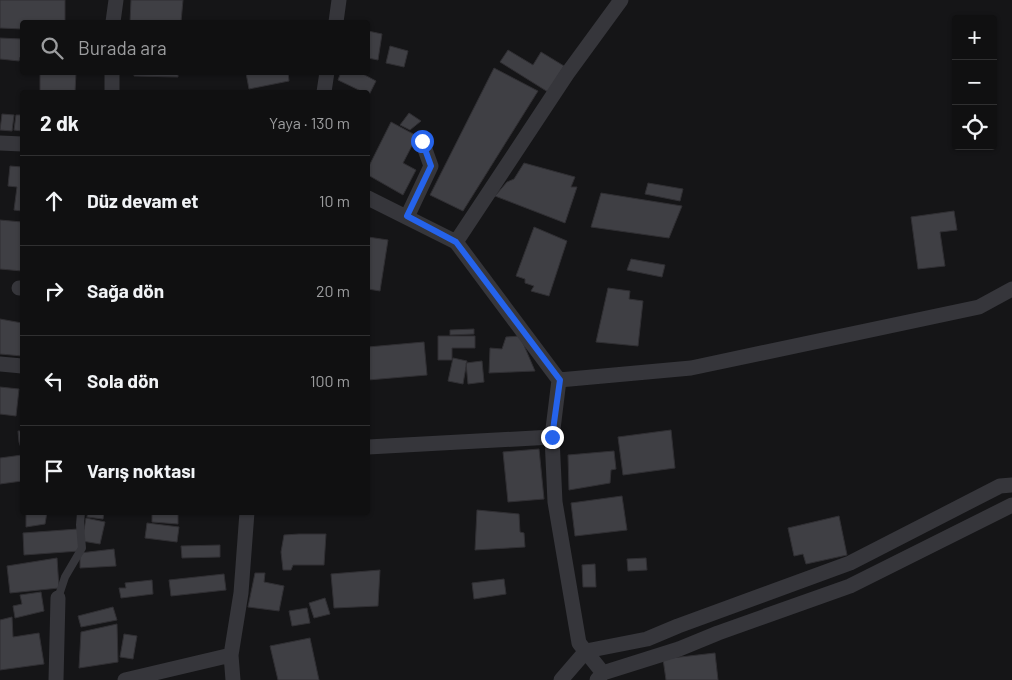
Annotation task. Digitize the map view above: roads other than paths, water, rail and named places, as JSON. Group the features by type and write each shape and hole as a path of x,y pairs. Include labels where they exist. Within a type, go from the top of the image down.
{"street":[{"path":"113,20 116,0"},
{"path":"336,20 339,0"},
{"path":"456,242 567,74 621,0"},
{"path":"112,75 112,90"},
{"path":"324,90 327,75"},
{"path":"407,216 431,166 422,141"},
{"path":"0,143 20,144"},
{"path":"370,199 456,242 560,380 552,437 554,502 579,643 586,651 600,676 850,586 1012,505"},
{"path":"560,380 691,368 979,307 1012,289"},
{"path":"0,364 20,366"},
{"path":"370,447 552,437"},
{"path":"561,680 586,651 647,639 850,563 1000,486 1012,485"},
{"path":"232,680 231,655 241,593 248,515"},
{"path":"56,680 58,598"},
{"path":"125,680 231,655"}],"lane":[{"path":"58,598 65,577 82,548 81,515"}]}
